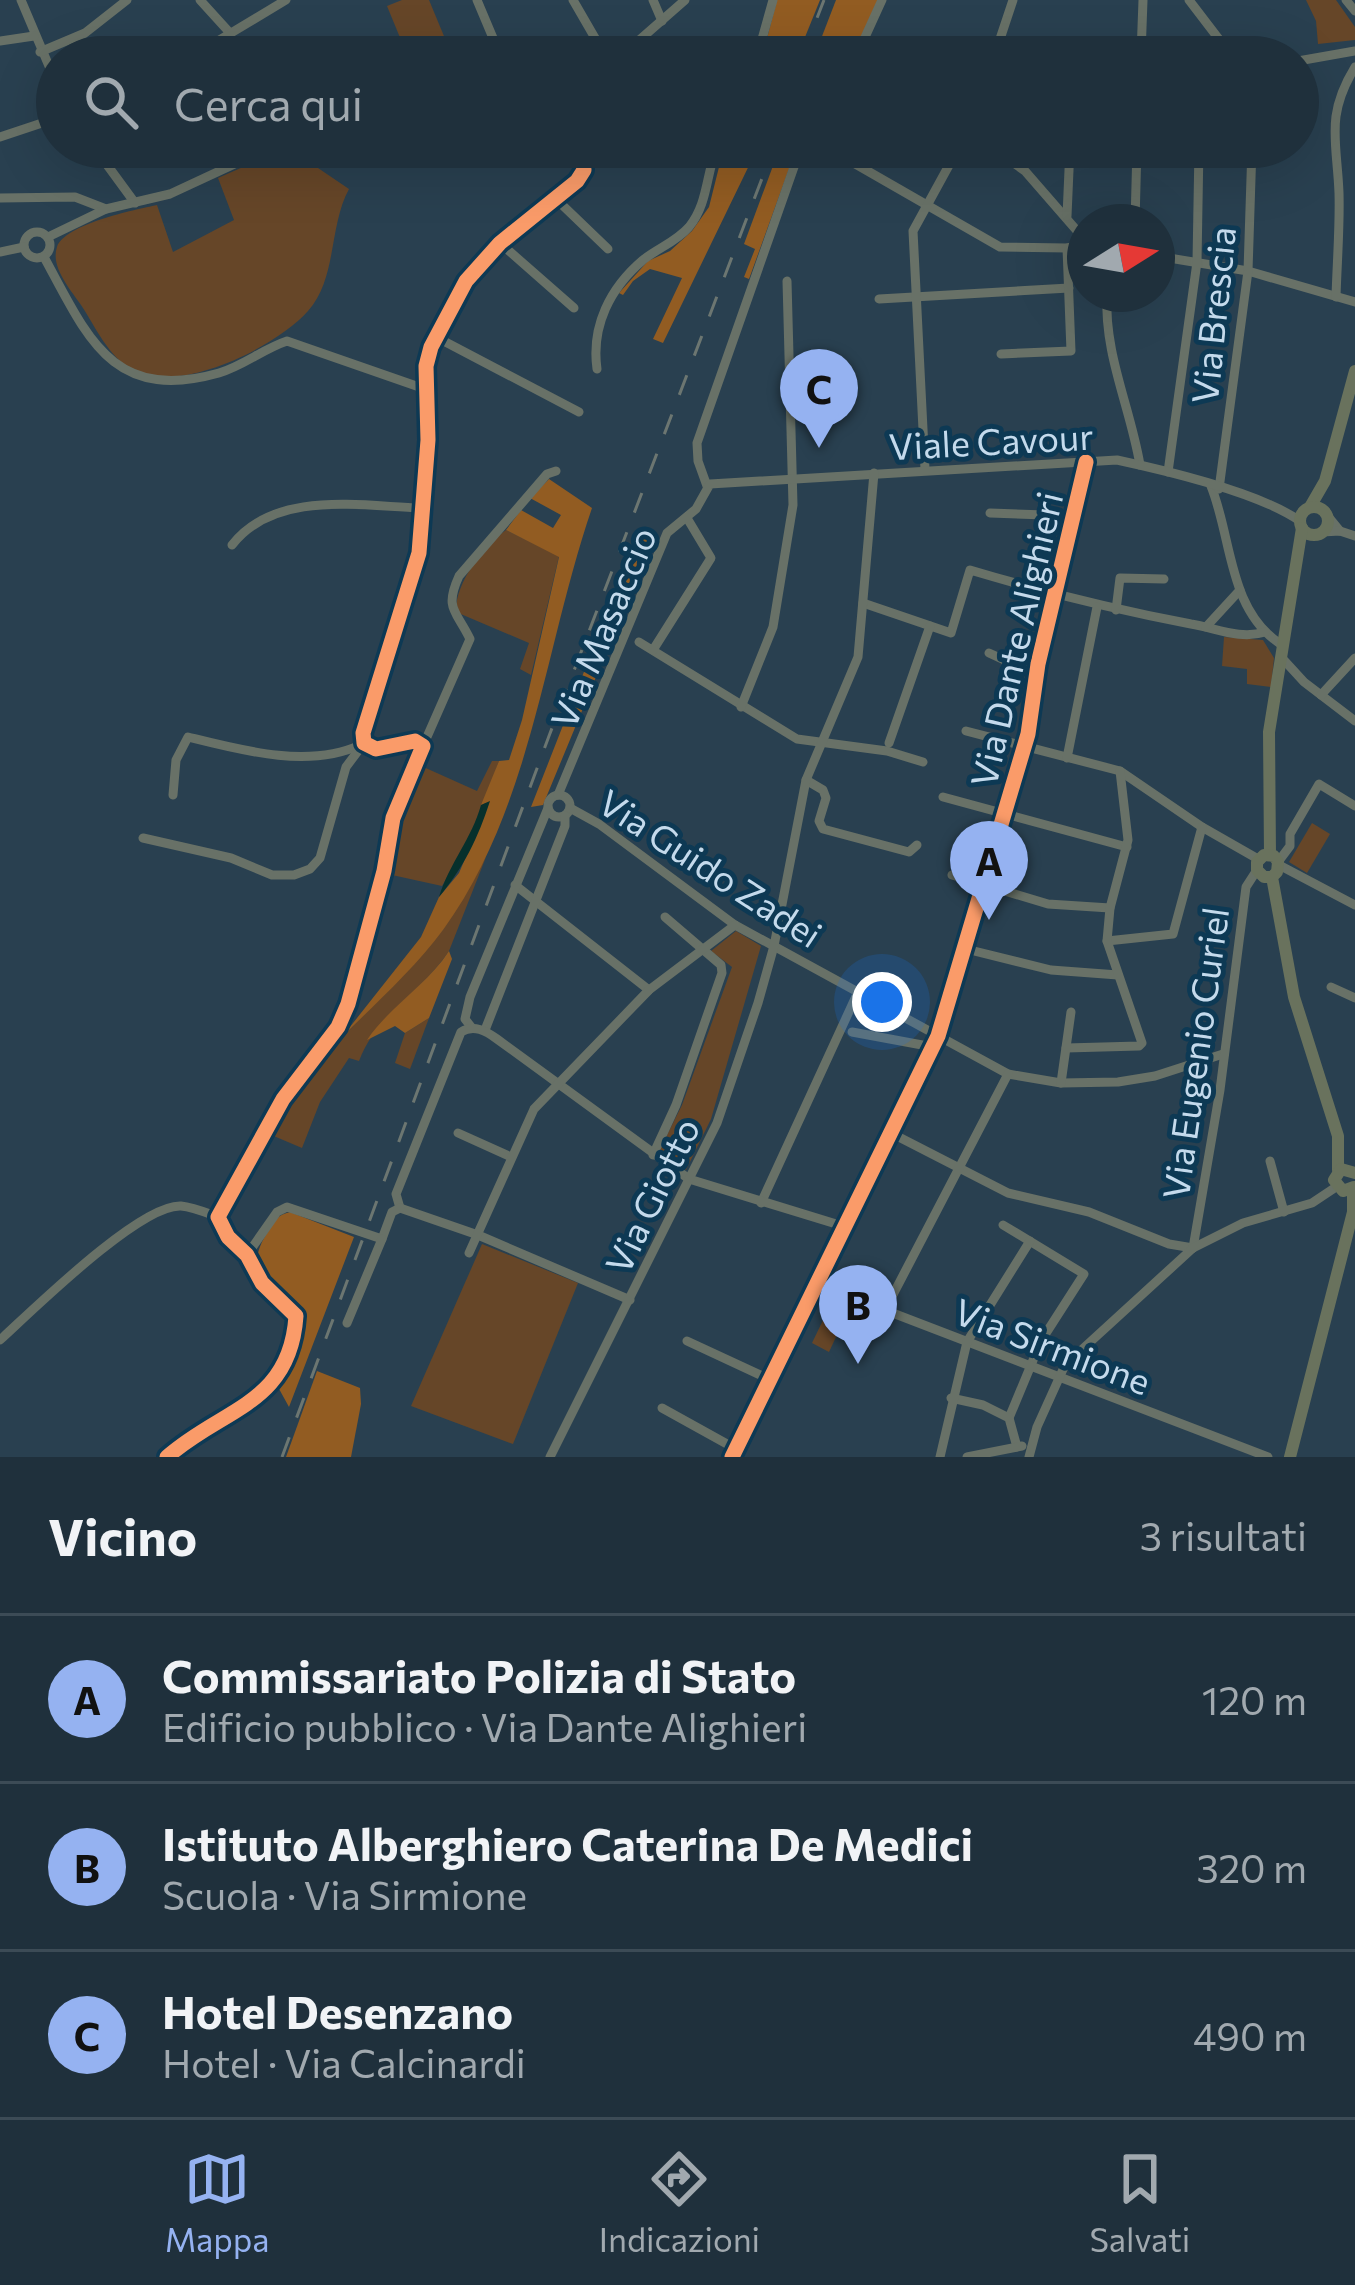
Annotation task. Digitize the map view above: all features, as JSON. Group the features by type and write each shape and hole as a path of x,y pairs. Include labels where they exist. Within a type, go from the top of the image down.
{"main road":[{"path":"1290,1457 1346,1234 1347,1181 1294,997 1269,865 1268,751 1279,643 1355,371"},
{"path":"1311,516 1311,535 1322,532"},
{"path":"1295,582 1322,532"},
{"path":"1274,699 1289,608"}],"street":[{"path":"21,0 36,41"},
{"path":"78,36 128,0"},
{"path":"200,0 230,33"},
{"path":"227,36 286,0"},
{"path":"477,0 492,36"},
{"path":"573,0 594,36"},
{"path":"653,0 662,21"},
{"path":"644,36 685,0"},
{"path":"764,36 773,0"},
{"path":"866,36 882,0"},
{"path":"1001,36 1013,0"},
{"path":"1142,36 1143,0"},
{"path":"1189,0 1215,36"},
{"path":"1346,0 1355,11"},
{"path":"0,41 34,36"},
{"path":"1319,57 1355,51"},
{"path":"1336,296 1339,192 1333,135 1341,90 1355,67"},
{"path":"0,137 36,125"},
{"path":"109,168 135,203"},
{"path":"0,252 24,247 32,233 48,238 106,209 228,168"},
{"path":"143,838 232,858 272,875 294,875 320,858 346,767 364,743 363,733 418,553 428,440 424,388 436,337 466,281 500,242 556,199 584,168"},
{"path":"596,369 593,347 601,314 643,260 688,227 702,208 712,168"},
{"path":"705,487 697,456 703,422 794,168"},
{"path":"862,168 1000,247 1067,248"},
{"path":"925,469 913,232 947,168"},
{"path":"1021,168 1067,216"},
{"path":"1068,204 1069,168"},
{"path":"1135,204 1136,168"},
{"path":"1168,472 1197,262 1199,168"},
{"name":"Via Brescia","path":"1215,488 1248,272 1251,168"},
{"path":"0,198 75,197 106,209"},
{"path":"556,199 608,249"},
{"path":"24,247 31,257 44,257 50,250 48,238"},
{"path":"500,242 574,308"},
{"path":"44,257 94,341 124,372 160,381 216,374 287,340 424,388"},
{"path":"1175,259 1248,272 1355,302"},
{"path":"741,707 773,627 789,539 794,477 787,281"},
{"path":"879,298 1067,288"},
{"path":"1001,354 1071,351 1070,312"},
{"path":"1107,312 1113,369 1134,429 1140,465"},
{"path":"436,337 580,412"},
{"name":"Viale Cavour","path":"705,487 794,477 1117,460 1311,516"},
{"name":"Via Dante Alighieri","path":"734,1453 938,1036 1024,747 1086,462"},
{"path":"218,1216 283,1099 338,1027 348,1004 384,872 393,818 470,640 451,610 451,594 459,576 547,473 556,471"},
{"name":"Via Giotto","path":"550,1457 717,1123 774,946 806,780 858,657 874,473"},
{"name":"Via Masaccio","path":"557,795 663,543 672,526 687,518 703,498 705,487"},
{"path":"1215,488 1240,590 1265,632 1279,643"},
{"path":"232,544 262,518 314,506 420,508"},
{"path":"990,512 1075,516"},
{"path":"1311,516 1355,536"},
{"path":"653,650 710,558 687,518"},
{"path":"1322,532 1340,531"},
{"path":"863,603 951,633 970,570 1097,607 1253,636 1265,632"},
{"path":"1116,610 1120,578 1164,579"},
{"path":"1211,629 1240,590"},
{"path":"1067,758 1097,607"},
{"path":"889,743 930,626"},
{"path":"639,642 797,739 923,762"},
{"path":"989,653 1037,675"},
{"path":"1282,658 1355,721"},
{"path":"1321,694 1355,658"},
{"path":"966,730 1120,771 1202,827 1355,905"},
{"path":"173,795 176,760 188,737 296,755 343,753 364,743 376,748 415,741 424,746"},
{"path":"1066,1048 1142,1043 1107,941 1110,908 1127,847 1120,771"},
{"path":"806,780 823,790 826,798 819,821 823,829 909,852 917,845"},
{"name":"Via Eugenio Curiel","path":"1192,1248 1246,886 1290,846 1290,834 1319,784 1355,806"},
{"path":"472,1028 465,1019 470,997 514,885 549,801 557,795 567,798 566,826 485,1030"},
{"path":"943,797 1127,847"},
{"path":"548,808 554,817 567,812"},
{"name":"Via Guido Zadei","path":"567,812 599,824 735,925 1008,1074 1061,1083 1136,1079 1223,1054"},
{"path":"1107,941 1173,934 1202,827"},
{"path":"952,874 1048,904 1110,908"},
{"path":"514,885 649,990"},
{"path":"653,1155 676,1105 722,973 721,965 665,917"},
{"path":"469,1253 533,1108 649,990 735,925"},
{"path":"966,949 1051,970 1118,975"},
{"path":"1330,987 1355,998"},
{"path":"760,1203 858,992"},
{"path":"470,997 494,1007"},
{"path":"1061,1083 1072,1012"},
{"path":"400,1208 396,1194 420,1133 461,1032 472,1028 485,1030 689,1179 846,1228"},
{"path":"852,1032 933,1047"},
{"path":"885,1310 1008,1074"},
{"path":"458,1133 511,1156"},
{"path":"891,1133 1008,1193 1088,1212 1169,1244 1192,1248"},
{"path":"1270,1161 1284,1212"},
{"path":"1030,1457 1057,1376 1104,1326 1192,1248 1243,1223 1312,1203 1347,1181"},
{"path":"0,1340 80,1268 143,1220 179,1206 218,1216"},
{"path":"247,1255 277,1212 287,1207 382,1239"},
{"path":"347,1323 392,1212 400,1208 478,1235 630,1300"},
{"path":"167,1457 269,1389 283,1364 296,1316 262,1282 218,1216"},
{"path":"1003,1225 1084,1274 1041,1341 1010,1418 1017,1447"},
{"path":"940,1457 967,1342 1030,1241"},
{"name":"Via Sirmione","path":"818,1285 1268,1457"},
{"path":"687,1341 771,1380"},
{"path":"951,1398 983,1405 1010,1418"},
{"path":"662,1408 734,1453"},
{"path":"967,1457 1033,1443"}],"shaded area":[{"path":"402,0 429,0 444,36 399,36 387,6"},
{"path":"777,0 820,0 805,36 768,36"},
{"path":"836,0 878,0 861,36 822,36"},
{"path":"1306,0 1336,0 1355,27 1355,40 1319,44 1316,21"},
{"path":"241,168 318,168 349,189 324,284 293,325 251,352 201,372 176,376 133,370 103,341 63,278 56,262 57,247 73,231 101,219 157,205 173,252 234,220 218,178"},
{"path":"719,168 748,168 663,343 653,339 682,278 650,269 623,295 619,293 648,261 670,251 692,231 709,207"},
{"path":"772,168 789,168 749,279 744,277 755,249 744,244"},
{"path":"549,479 592,508 517,779 473,882 443,930 342,1037 421,937 439,897 459,873 489,802 481,805 499,761 509,760 559,557 506,530 521,510 553,528 561,515 530,498"},
{"path":"506,530 559,556 531,675 520,669 529,643 456,612 460,589 472,566"},
{"path":"645,530 656,532 543,805 531,807 618,585"},
{"path":"1224,637 1263,640 1274,658 1271,687 1247,684 1247,669 1222,666"},
{"path":"492,761 499,761 474,832 442,886 392,875 387,868 394,825 419,765 477,791"},
{"path":"490,801 469,852 439,897 481,805"},
{"path":"1312,823 1330,834 1307,873 1289,862"},
{"path":"486,857 449,951 377,1029 359,1061 349,1058 320,1102 302,1148 269,1134 311,1071 442,931"},
{"path":"736,931 761,946 711,1119 686,1170 658,1153 682,1105 732,967 711,951"},
{"path":"449,951 452,959 429,1018 405,1033 395,1026 367,1040 430,974"},
{"path":"429,1018 410,1069 395,1063 405,1033"},
{"path":"290,1212 354,1237 289,1407 278,1387 303,1317 265,1278 257,1259 274,1223"},
{"path":"482,1244 578,1283 513,1444 411,1406"},
{"path":"826,1314 843,1322 829,1352 812,1343"},
{"path":"317,1371 360,1388 351,1457 286,1457"}],"railway":[{"path":"810,36 824,0"},
{"path":"282,1457 766,168"}],"cycle path":[{"path":"167,1457 267,1387 291,1346 296,1316 262,1283 218,1217 283,1099 338,1027 384,871 393,818 423,746 415,741 376,749 364,743 363,733 419,553 428,440 426,366 431,347 466,281 500,243 577,181 584,168"},
{"path":"732,1457 938,1036 1028,734 1038,664 1086,462"}],"place":[{"name":"Hotel Desenzano","path":"819,448"},
{"name":"Commissariato Polizia di Stato","path":"989,920"},
{"name":"Istituto Alberghiero Caterina De Medici","path":"858,1364"}]}
